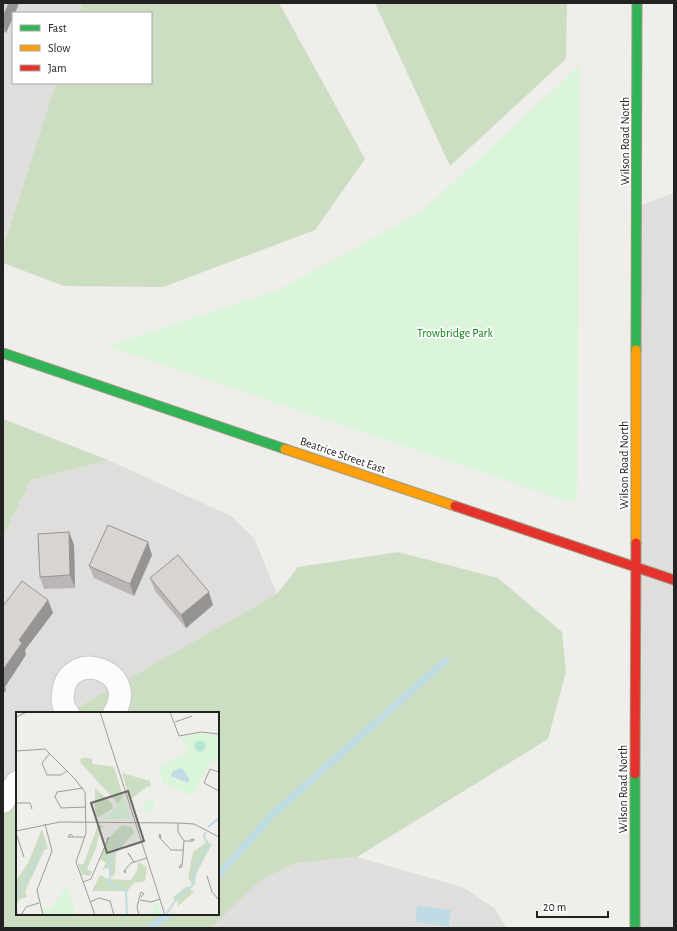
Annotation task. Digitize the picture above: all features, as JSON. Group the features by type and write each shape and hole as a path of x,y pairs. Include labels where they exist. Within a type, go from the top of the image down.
{"main road":[{"name":"Wilson Road North","path":"635,928 637,3"},
{"name":"Beatrice Street East","path":"3,353 674,580"}],"street":[{"path":"66,712 63,697 64,688 68,678 75,672 84,668 93,667 110,674 116,681 120,698 114,712"},
{"path":"3,802 16,783"}],"shaded area":[{"path":"3,3 82,3 79,12 12,12 12,84 56,84 3,248"},
{"path":"674,193 674,928 631,928 638,206"},
{"path":"108,460 231,516 254,538 277,594 70,712 16,712 16,784 3,803 3,536 31,480"},
{"path":"357,857 462,887 494,908 507,928 211,928 259,881 295,863"}],"green space":[{"path":"82,3 279,3 365,159 315,230 163,287 64,286 3,263 3,248 56,84 152,84 152,12 79,12"},
{"path":"375,3 567,3 566,59 450,166"},
{"name":"Trowbridge Park","path":"580,65 577,501 569,502 107,346 280,289 422,211"},
{"path":"3,419 108,460 31,480 3,536"},
{"path":"398,552 498,578 562,632 566,672 548,739 357,857 295,863 259,881 211,928 3,928 3,803 16,784 16,915 219,915 219,712 70,712 277,594 298,567"}],"water":[{"path":"417,906 451,910 449,927 415,922"}],"building":[{"path":"3,3 9,3 3,17"},
{"path":"108,525 148,542 130,584 89,566"},
{"path":"69,532 70,575 40,577 38,534"},
{"path":"178,555 209,592 181,615 150,578"},
{"path":"22,581 48,600 19,640 22,643 3,670 3,606"}],"waterway":[{"path":"219,875 272,815 445,661"},
{"path":"150,928 167,915"}],"traffic: fast":[{"path":"636,350 637,3"},
{"path":"3,353 285,449"},
{"path":"635,774 635,928"}],"traffic: slow":[{"path":"636,350 636,543"},
{"path":"285,449 455,506"}],"traffic: jam":[{"path":"455,506 674,580"},
{"path":"635,774 636,543"}]}
